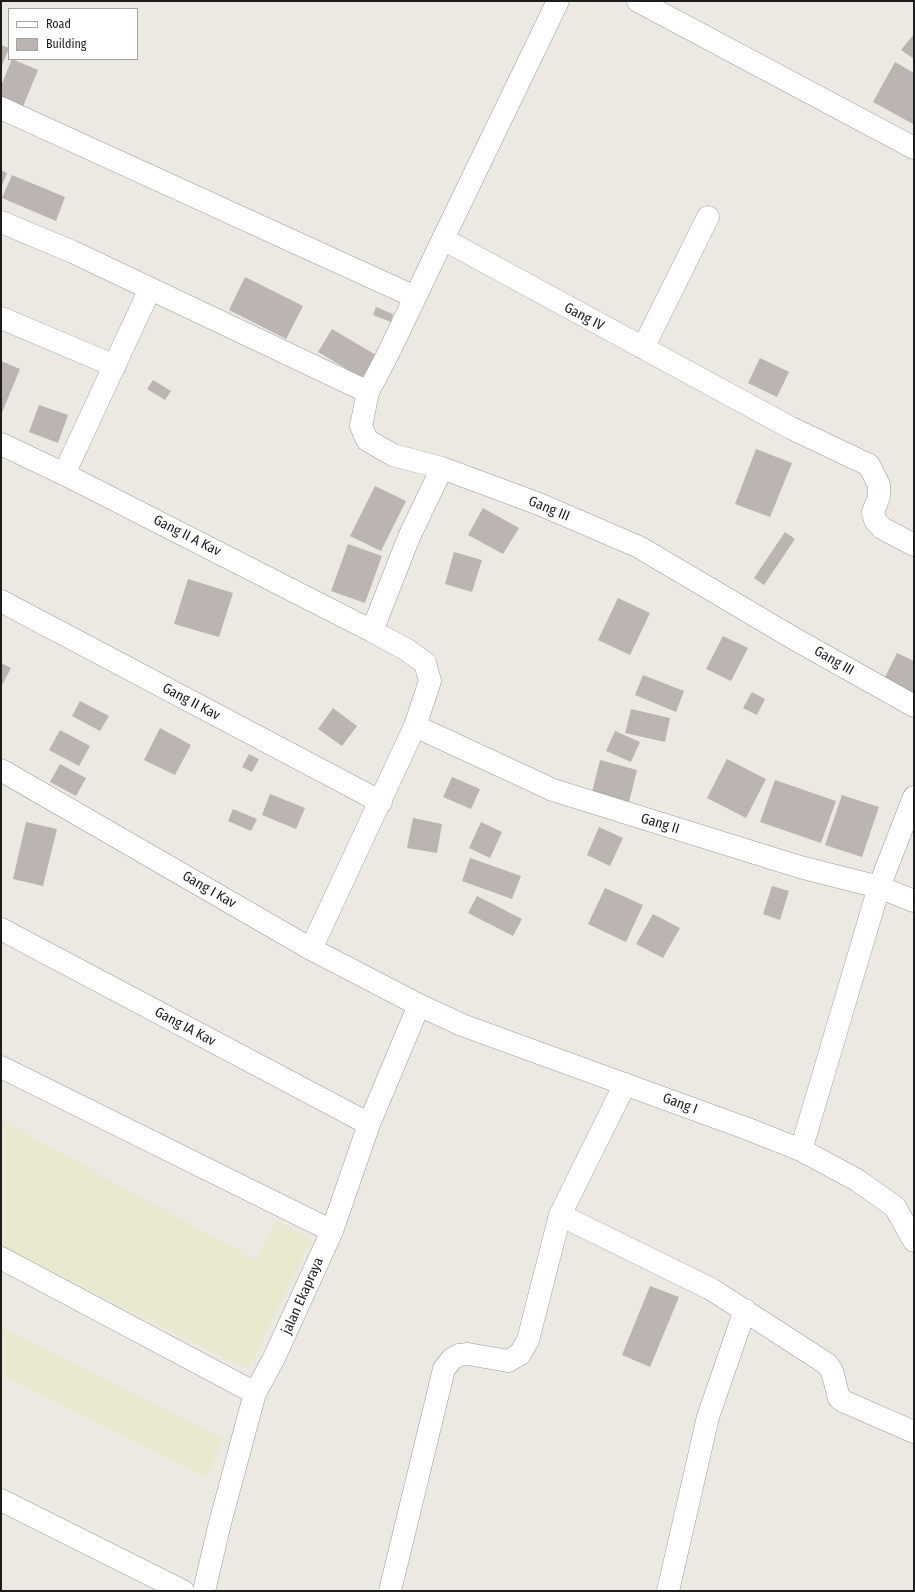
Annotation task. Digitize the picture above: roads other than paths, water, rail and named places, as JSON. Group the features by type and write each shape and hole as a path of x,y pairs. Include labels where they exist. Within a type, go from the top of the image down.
{"street":[{"path":"442,239 558,1"},
{"path":"638,1 914,148"},
{"path":"1,108 415,297"},
{"path":"643,348 708,217"},
{"path":"1,222 73,252 368,392"},
{"name":"Gang III","path":"442,239 388,354 368,392 361,426 367,440 393,455 442,468 539,504 639,548 800,642 914,706"},
{"name":"Gang IV","path":"442,239 791,428 869,465 879,485 879,496 872,512 875,520 882,528 914,545"},
{"path":"64,474 150,288"},
{"path":"1,318 115,366"},
{"name":"Gang II A Kav","path":"1,444 64,474 372,631 407,650 425,663 430,681 415,726 381,802 311,949"},
{"path":"372,631 409,537 442,468"},
{"name":"Gang II Kav","path":"1,602 381,802"},
{"name":"Gang II","path":"415,726 553,790 800,867 879,887 914,901"},
{"name":"Gang I Kav","path":"1,770 311,949 419,1005"},
{"path":"801,1150 879,887 914,798"},
{"name":"Gang IA Kav","path":"1,929 369,1124"},
{"name":"Gang I","path":"419,1005 462,1025 748,1129 801,1150 857,1180 895,1207 914,1241"},
{"name":"jalan Ekapraya","path":"204,1591 220,1523 255,1393 274,1358 332,1231 369,1124 419,1005"},
{"path":"1,1067 332,1231"},
{"path":"390,1591 444,1369 452,1359 459,1355 468,1354 508,1361 520,1354 528,1340 560,1216 625,1084"},
{"path":"560,1216 711,1289 827,1364 832,1371 839,1398 914,1432"},
{"path":"1,1258 255,1393"},
{"path":"668,1591 708,1418 745,1310"},
{"path":"1,1500 183,1591"}]}
